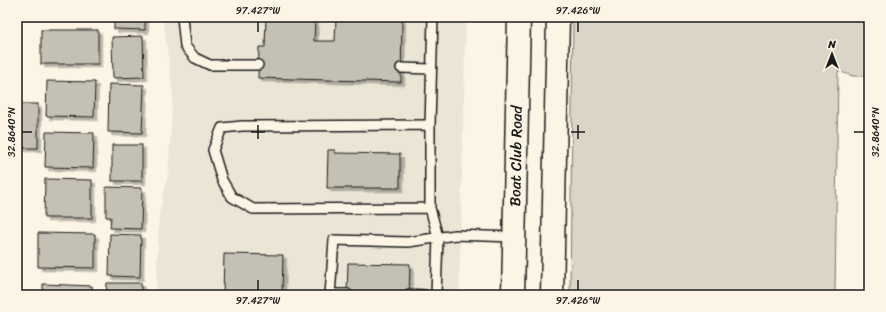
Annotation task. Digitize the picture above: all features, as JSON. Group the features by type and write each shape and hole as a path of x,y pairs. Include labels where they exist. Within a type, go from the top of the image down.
{"main road":[{"name":"Boat Club Road","path":"513,295 519,17"},
{"path":"552,295 558,17"}],"lane":[{"path":"182,17 185,46 195,58 210,65 258,65"},
{"path":"433,17 430,125 430,208 438,237 436,295"},
{"path":"401,68 431,69"},
{"path":"430,125 242,126 222,128 213,150 222,180 232,197 253,209 430,208"},
{"path":"347,294 330,294 334,240 408,242 455,235 514,237"},
{"path":"409,294 425,295"}],"shaded area":[{"path":"163,17 466,17 459,295 156,295 159,214 168,175 173,95"},
{"path":"573,17 869,17 869,76 853,76 838,71 835,295 570,295"}],"building":[{"path":"114,17 145,17 145,30 114,29"},
{"path":"336,17 402,18 401,82 258,78 259,47 265,47 266,18 315,19 314,41 335,41"},
{"path":"41,30 98,30 98,64 41,64"},
{"path":"143,36 144,77 113,78 112,37"},
{"path":"47,81 95,82 94,117 46,116"},
{"path":"109,84 144,85 142,133 108,132"},
{"path":"17,104 38,104 38,148 17,148"},
{"path":"46,132 94,133 93,168 45,167"},
{"path":"112,145 142,145 142,181 112,181"},
{"path":"328,150 335,150 335,153 400,154 400,188 327,188"},
{"path":"45,179 92,180 92,218 44,218"},
{"path":"106,187 142,188 141,229 110,228 111,217 106,217"},
{"path":"38,233 95,234 95,268 38,267"},
{"path":"110,234 141,235 140,277 109,276"},
{"path":"224,254 283,255 282,295 223,295"},
{"path":"348,263 410,264 409,295 347,295"},
{"path":"107,283 141,283 141,295 106,295"},
{"path":"43,284 92,286 92,295 43,295"}]}
